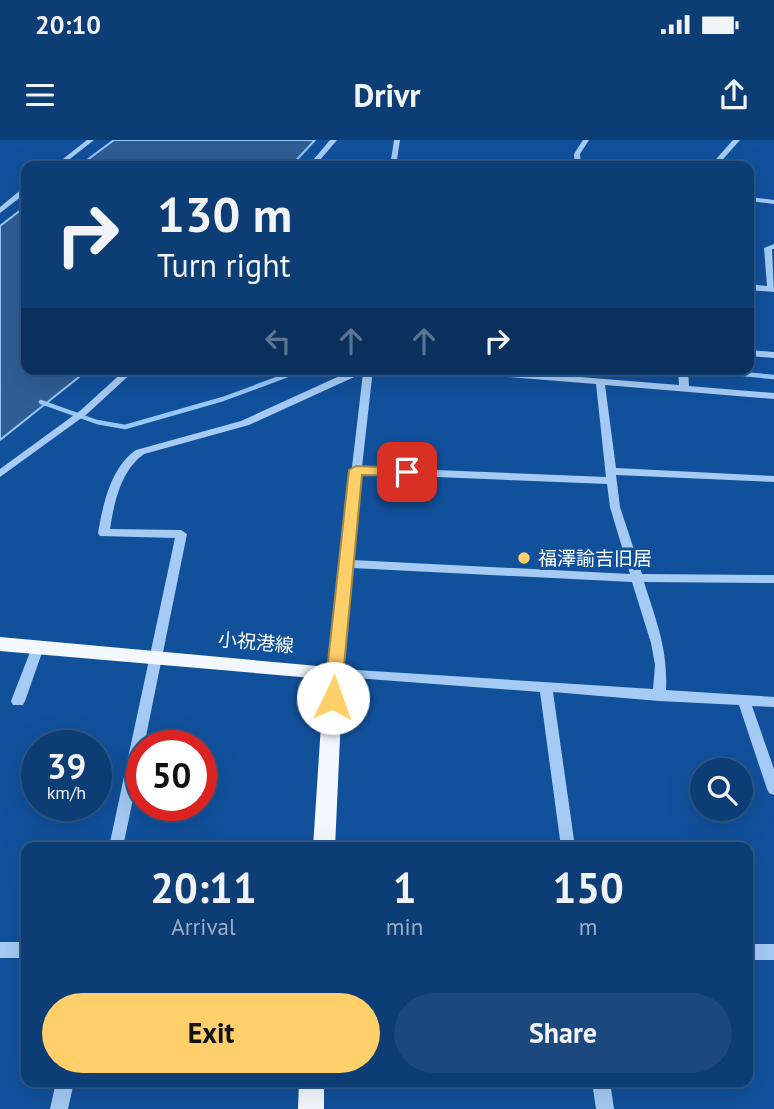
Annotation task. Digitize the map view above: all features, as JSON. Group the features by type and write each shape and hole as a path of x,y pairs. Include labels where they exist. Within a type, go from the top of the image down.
{"main road":[{"name":"小祝港線","path":"0,644 334,674"},
{"path":"324,842 334,674"},
{"path":"311,1109 312,1087"}],"street":[{"path":"64,161 91,140"},
{"path":"316,161 334,140"},
{"path":"394,161 397,140"},
{"path":"578,161 577,154 586,140"},
{"path":"718,161 737,140"},
{"path":"0,211 21,194"},
{"path":"754,200 774,202"},
{"path":"754,288 772,289 767,257 768,248 774,246"},
{"path":"754,353 774,355"},
{"path":"0,474 84,412 125,375"},
{"path":"117,842 181,534 104,533 109,507 130,458 245,423 352,375"},
{"path":"364,375 334,674 774,702"},
{"path":"522,375 774,396"},
{"path":"683,375 684,387"},
{"path":"600,381 620,526 657,643 661,665 659,696"},
{"path":"356,470 774,479"},
{"path":"344,564 637,579 774,579"},
{"path":"18,701 38,647"},
{"path":"546,689 567,842"},
{"path":"744,701 774,789"},
{"path":"0,950 21,950"},
{"path":"753,952 774,952"},
{"path":"59,1109 64,1087"},
{"path":"602,1087 605,1109"}],"water":[{"path":"114,140 315,140 296,161 86,161"},
{"path":"21,210 21,375 81,375 0,440 0,226"}],"waterway":[{"path":"41,402 97,422 125,427 223,399 288,375"},
{"path":"752,375 774,377"}],"place":[{"name":"福澤諭吉旧居","path":"524,558"}],"route":[{"path":"333,698 344,564 356,470 407,472"}]}
